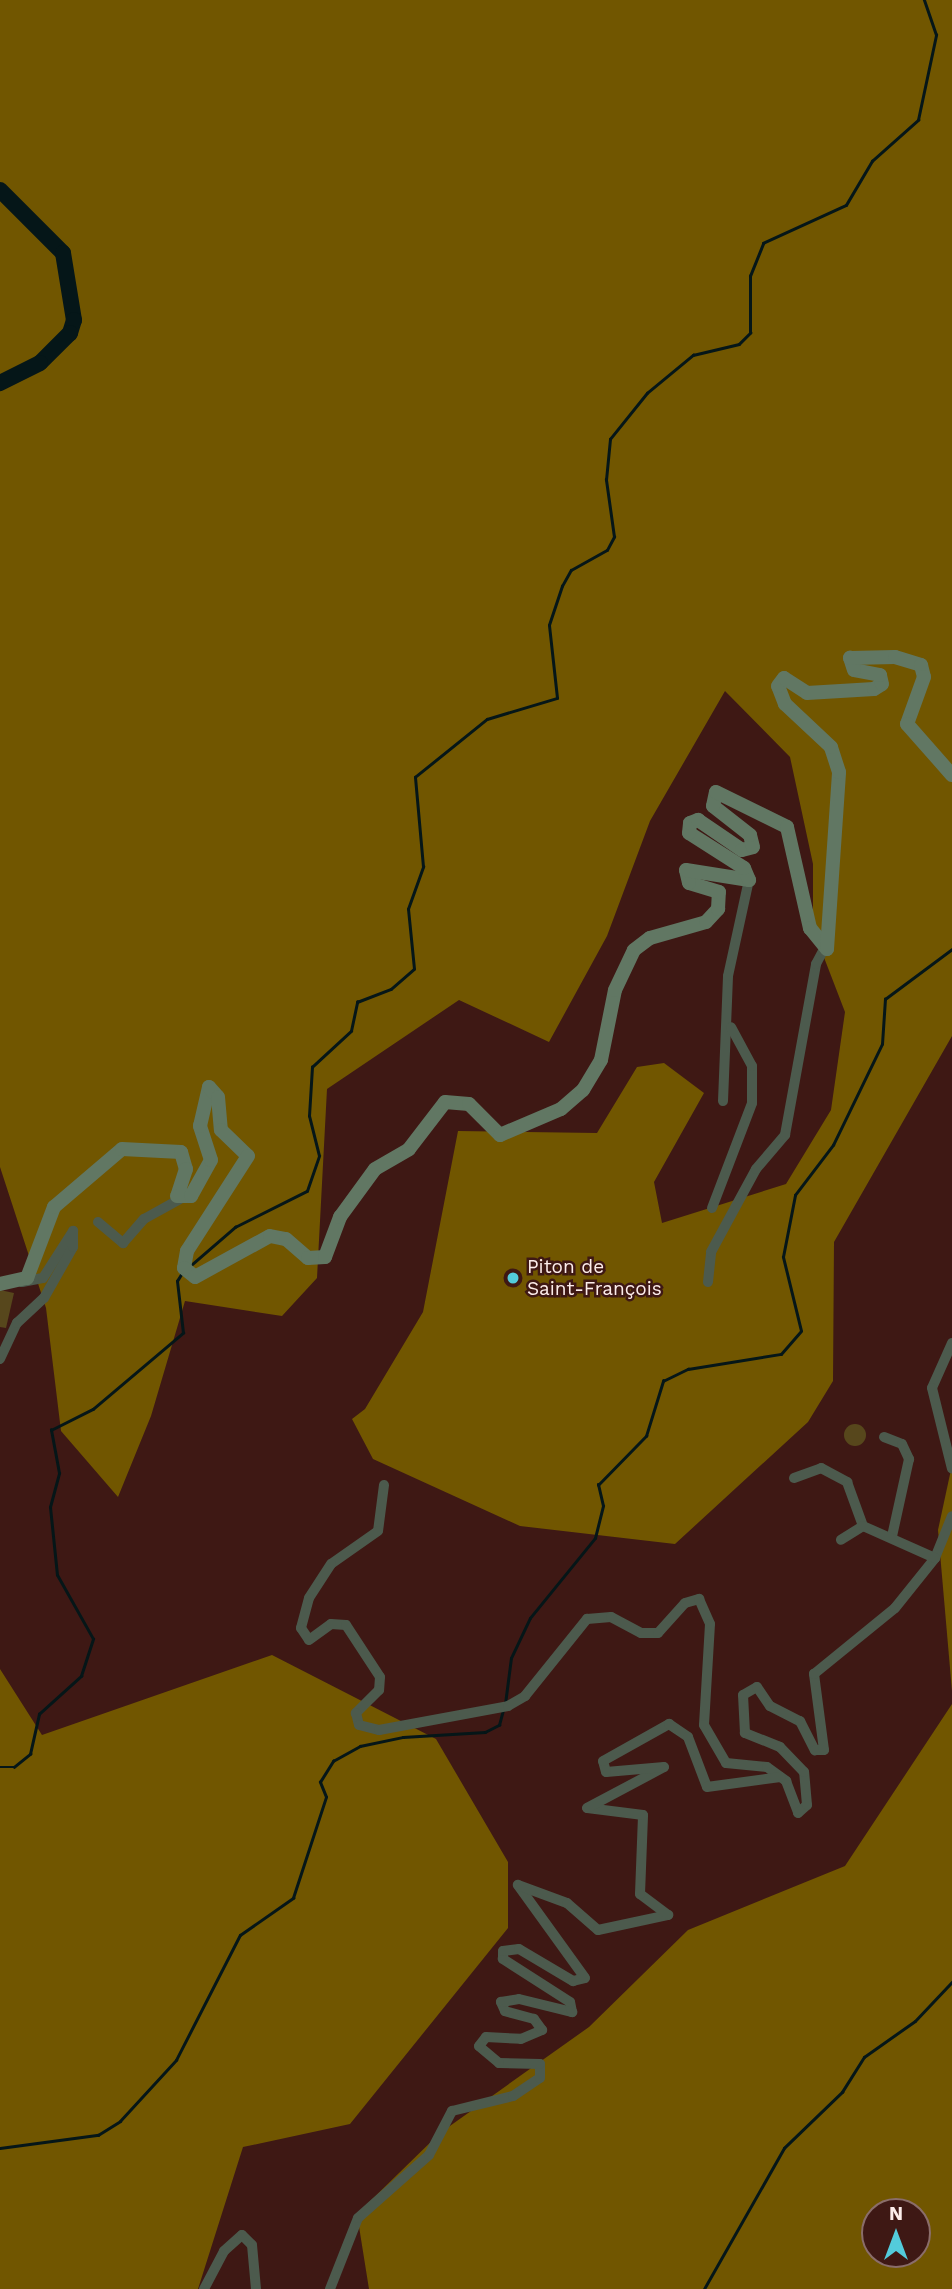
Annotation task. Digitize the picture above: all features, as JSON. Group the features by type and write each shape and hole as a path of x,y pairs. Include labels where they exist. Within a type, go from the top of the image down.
{"main road":[{"path":"749,880 744,868 689,833 690,824 698,820 742,850 753,847 754,838 713,806 716,792 787,827 810,928 824,949 832,939 839,772 831,747 785,704 780,682 789,680 807,693 874,689 882,684 880,676 854,670 850,658 895,657 921,665 924,677 907,724 952,775"},
{"path":"0,1284 22,1282 33,1270 54,1207 111,1155 133,1146 181,1152 186,1169 177,1186 180,1199 191,1196 210,1164 200,1118 211,1087 220,1130 247,1160 204,1218 184,1260 187,1275 195,1277 270,1236 286,1239 308,1258 324,1257 340,1217 372,1173 409,1149 445,1102 469,1104 500,1135 561,1110 583,1090 601,1060 615,990 634,950 650,938 706,922 718,909 719,892 689,883 686,870 749,880"}],"street":[{"path":"723,1101 728,976 749,880"},
{"path":"708,1282 711,1252 755,1169 785,1135 816,964 824,949"},
{"path":"712,1208 744,1130 755,1080 728,1020"},
{"path":"98,1222 123,1243 144,1219 180,1199"},
{"path":"0,1359 17,1323 44,1298 73,1247 73,1231 43,1278 22,1282"},
{"path":"952,1343 932,1388 952,1469"},
{"path":"884,1437 902,1444 909,1460 892,1536"},
{"path":"794,1478 821,1468 840,1474 863,1526 892,1536 935,1559"},
{"path":"384,1485 378,1531 331,1564 309,1598 301,1628 309,1640 331,1624 346,1625 380,1677 379,1690 357,1710 359,1725 379,1730 508,1706 530,1690 587,1619 611,1617 641,1633 658,1633 685,1603 699,1599 710,1624 704,1725 726,1763 767,1767 790,1787 793,1808 802,1812 808,1793 800,1766 780,1747 745,1733 740,1710 746,1689 755,1686 770,1706 800,1721 813,1747 822,1752 814,1674 882,1622 935,1559 952,1516"},
{"path":"841,1539 863,1526"},
{"path":"330,2289 358,2218 429,2155 452,2111 513,2096 540,2078 540,2064 499,2063 480,2050 482,2039 533,2037 542,2030 534,2019 505,2011 501,2002 519,1999 572,2012 570,2002 503,1959 503,1951 519,1949 573,1981 585,1978 518,1885 567,1903 598,1930 668,1915 640,1895 643,1815 587,1808 664,1768 606,1772 603,1761 669,1724 688,1737 707,1787 780,1777"},
{"path":"204,2289 224,2251 244,2235 252,2245 256,2289"}],"shaded area":[{"path":"0,0 952,0 952,1036 834,1242 833,1381 808,1422 675,1544 520,1526 373,1459 352,1419 365,1409 423,1312 458,1131 597,1133 637,1067 664,1063 704,1093 654,1182 662,1223 786,1184 831,1110 845,1012 813,929 813,864 790,757 725,691 650,821 607,936 549,1042 459,1000 327,1089 317,1278 282,1316 185,1301 151,1416 118,1497 61,1431 46,1308 0,1167"},
{"path":"0,1290 14,1293 6,1328 0,1327"},
{"path":"855,1424 863,1427 866,1435 863,1443 855,1446 847,1443 844,1435 847,1427"},
{"path":"952,1465 952,1691 938,1530"},
{"path":"272,1655 436,1739 508,1862 508,1928 350,2124 243,2147 198,2289 0,2289 0,1669 42,1735"},
{"path":"952,1704 952,2289 369,2289 357,2214 440,2133 589,2027 688,1930 845,1866"}],"waterway":[{"path":"190,1266 235,1227 307,1191 319,1156 309,1116 312,1067 351,1031 357,1002 391,989 414,969 408,909 423,867 415,777 487,719 557,698 549,625 562,586 571,570 607,550 614,537 606,480 610,439 647,393 693,355 739,344 750,333 750,276 763,243 846,205 872,161 918,120 936,35 924,0"},
{"path":"0,190 63,253 74,320 70,333 40,363 0,383"},
{"path":"505,1704 511,1658 530,1618 595,1538 603,1506 598,1485 646,1436 663,1381 688,1369 781,1354 801,1331 783,1257 795,1195 833,1145 882,1044 885,999 952,949"},
{"path":"0,1767 14,1767 30,1754 39,1714 81,1676 93,1639 57,1575 50,1507 59,1473 51,1430 93,1409 183,1333 177,1281 182,1273"},
{"path":"0,2148 98,2135 120,2121 176,2060 240,1935 293,1898 326,1797 320,1782 333,1761 360,1746 403,1737 485,1732 499,1725 503,1710"},
{"path":"704,2289 784,2148 842,2092 864,2057 915,2021 952,1982"}],"place":[{"name":"Piton de Saint-François","path":"513,1278"}]}
